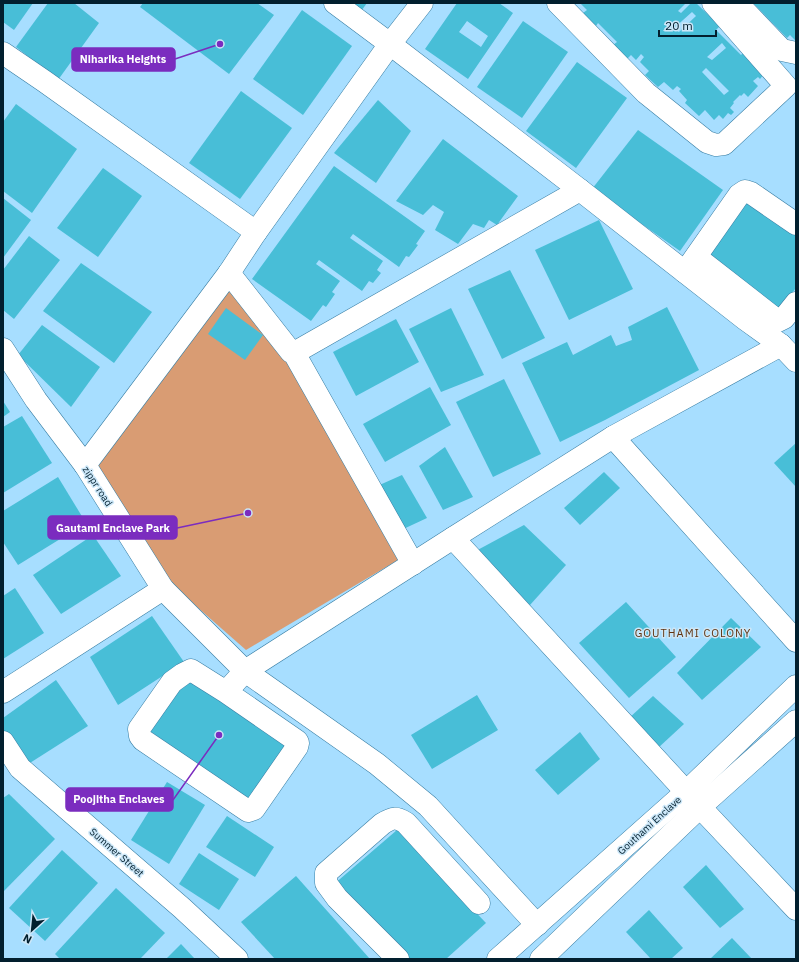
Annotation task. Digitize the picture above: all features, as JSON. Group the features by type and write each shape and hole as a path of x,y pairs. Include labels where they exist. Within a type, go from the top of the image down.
{"street":[{"path":"335,3 580,190 690,264 778,321 784,318 796,303"},
{"path":"85,465 229,273 256,232 390,44 422,3"},
{"path":"558,3 646,93 707,142 716,145 724,144 786,86 714,3"},
{"path":"736,3 782,50 796,53"},
{"path":"3,54 50,85 256,232"},
{"path":"294,353 580,190"},
{"path":"690,264 739,195 745,191 751,193 796,224"},
{"path":"690,264 745,319 780,345 796,361"},
{"path":"229,273 291,352 294,353 413,564"},
{"path":"226,692 245,671 613,437 780,345"},
{"name":"zippr road","path":"3,350 36,400 85,465 163,589 245,671 377,764 428,806 537,925"},
{"path":"613,437 796,640"},
{"path":"453,538 693,800 796,909"},
{"path":"3,692 163,589"},
{"path":"192,670 226,692 298,743 297,747 254,809 251,810 248,810 143,740 140,736 139,729 172,682 183,674 192,670"},
{"name":"Gouthami Enclave","path":"541,959 693,800 796,686"},
{"name":"Gouthami Enclave","path":"498,959 537,925 693,800 796,721"},
{"name":"Summer Street","path":"3,742 20,768 176,903 237,959"},
{"path":"398,959 337,898 326,883 326,873 386,821 397,818 406,823 479,903"}],"shaded area":[{"path":"231,287 284,356 398,560 246,650 172,585 94,466"}],"building":[{"path":"3,3 33,3 14,30 3,22"},
{"path":"48,3 74,3 99,23 58,80 16,47"},
{"path":"143,3 257,3 274,15 229,74 140,7"},
{"path":"344,3 367,3 359,14"},
{"path":"457,3 499,3 513,13 468,79 425,49","holes":["467,21 488,36 481,47 459,32"]},
{"path":"580,3 686,3 678,11 681,13 691,3 696,3 720,26 716,30 741,55 743,53 764,74 760,79 758,77 753,81 758,86 748,97 744,93 733,102 734,103 730,108 734,112 731,115 728,113 723,119 719,115 714,120 705,110 699,116 685,103 687,100 679,91 681,89 677,86 673,90 664,82 658,87 645,75 649,71 640,62 644,57 641,54 636,60 631,55 627,59 613,45 617,42 598,23 596,26 583,13 587,10","holes":["692,12 696,16 679,32 673,29","722,43 726,48 712,60 707,57","706,68 729,91 724,95 702,72"]},
{"path":"753,3 796,3 796,41 790,35 787,38"},
{"path":"302,10 352,46 303,115 253,79"},
{"path":"523,21 568,52 522,118 477,87"},
{"path":"577,62 627,98 576,168 526,131"},
{"path":"241,91 292,128 240,199 189,163"},
{"path":"378,100 411,131 376,183 334,153"},
{"path":"16,104 77,149 32,213 3,191 3,122"},
{"path":"638,130 723,190 680,251 592,189"},
{"path":"443,139 518,196 497,225 489,220 484,228 473,224 458,244 435,230 444,212 433,205 423,215 396,201"},
{"path":"334,166 425,231 416,244 418,245 409,257 406,256 399,267 353,234 350,238 383,261 377,270 381,273 373,283 369,281 362,291 319,260 316,264 340,281 332,292 335,294 326,307 323,305 311,321 252,279"},
{"path":"103,168 142,196 98,257 57,228"},
{"path":"748,197 796,234 796,288 776,312 705,259"},
{"path":"3,198 31,220 3,258"},
{"path":"599,220 633,289 569,320 535,250"},
{"path":"29,236 60,260 14,319 3,310 3,270"},
{"path":"81,263 152,312 114,363 43,311"},
{"path":"510,270 545,338 502,359 468,289"},
{"path":"667,307 699,370 560,442 522,363 567,342 573,355 611,335 616,346 632,340 628,327"},
{"path":"226,308 263,335 245,360 208,334"},
{"path":"451,308 484,375 441,392 409,329"},
{"path":"396,319 419,362 356,396 333,352"},
{"path":"42,325 100,367 71,407 18,355"},
{"path":"504,379 541,454 493,477 456,402"},
{"path":"430,387 451,425 385,462 363,424"},
{"path":"3,401 10,412 3,417"},
{"path":"22,416 52,463 3,493 3,427"},
{"path":"796,443 796,487 774,463"},
{"path":"445,447 473,497 443,510 419,466"},
{"path":"604,472 620,488 580,525 564,508"},
{"path":"402,475 427,518 397,532 375,487"},
{"path":"58,477 86,523 18,565 3,542 3,511"},
{"path":"524,525 566,565 530,605 472,553"},
{"path":"93,535 121,576 61,614 33,575"},
{"path":"15,588 44,633 3,659 3,596"},
{"path":"626,602 676,657 629,698 579,643"},
{"path":"152,616 184,662 118,705 90,657"},
{"path":"731,618 761,647 702,700 677,673"},
{"path":"193,672 294,742 251,802 144,727"},
{"path":"56,680 88,726 22,768 3,736 3,718"},
{"path":"477,695 498,730 432,769 411,735"},
{"path":"653,696 684,724 658,748 628,719"},
{"path":"580,732 600,759 558,795 535,770"},
{"path":"167,782 205,805 169,864 131,840"},
{"path":"9,794 55,839 3,892 3,798"},
{"path":"227,816 274,847 255,877 206,847"},
{"path":"397,830 486,923 446,959 404,959 333,885"},
{"path":"62,850 98,883 45,941 9,908"},
{"path":"199,853 239,879 219,910 179,884"},
{"path":"706,865 744,909 720,928 683,887"},
{"path":"296,876 370,959 275,959 241,922"},
{"path":"116,888 165,933 140,959 60,959 55,954"},
{"path":"649,910 683,948 671,959 651,959 626,932"},
{"path":"732,938 752,959 710,959"},
{"path":"181,944 195,959 166,959"}],"place":[{"name":"Niharika Heights","path":"220,44"},
{"name":"Gautami Enclave Park","path":"248,513"},
{"name":"Poojitha Enclaves","path":"219,735"}],"district":[{"name":"GOUTHAMI COLONY","path":"693,633"}]}
